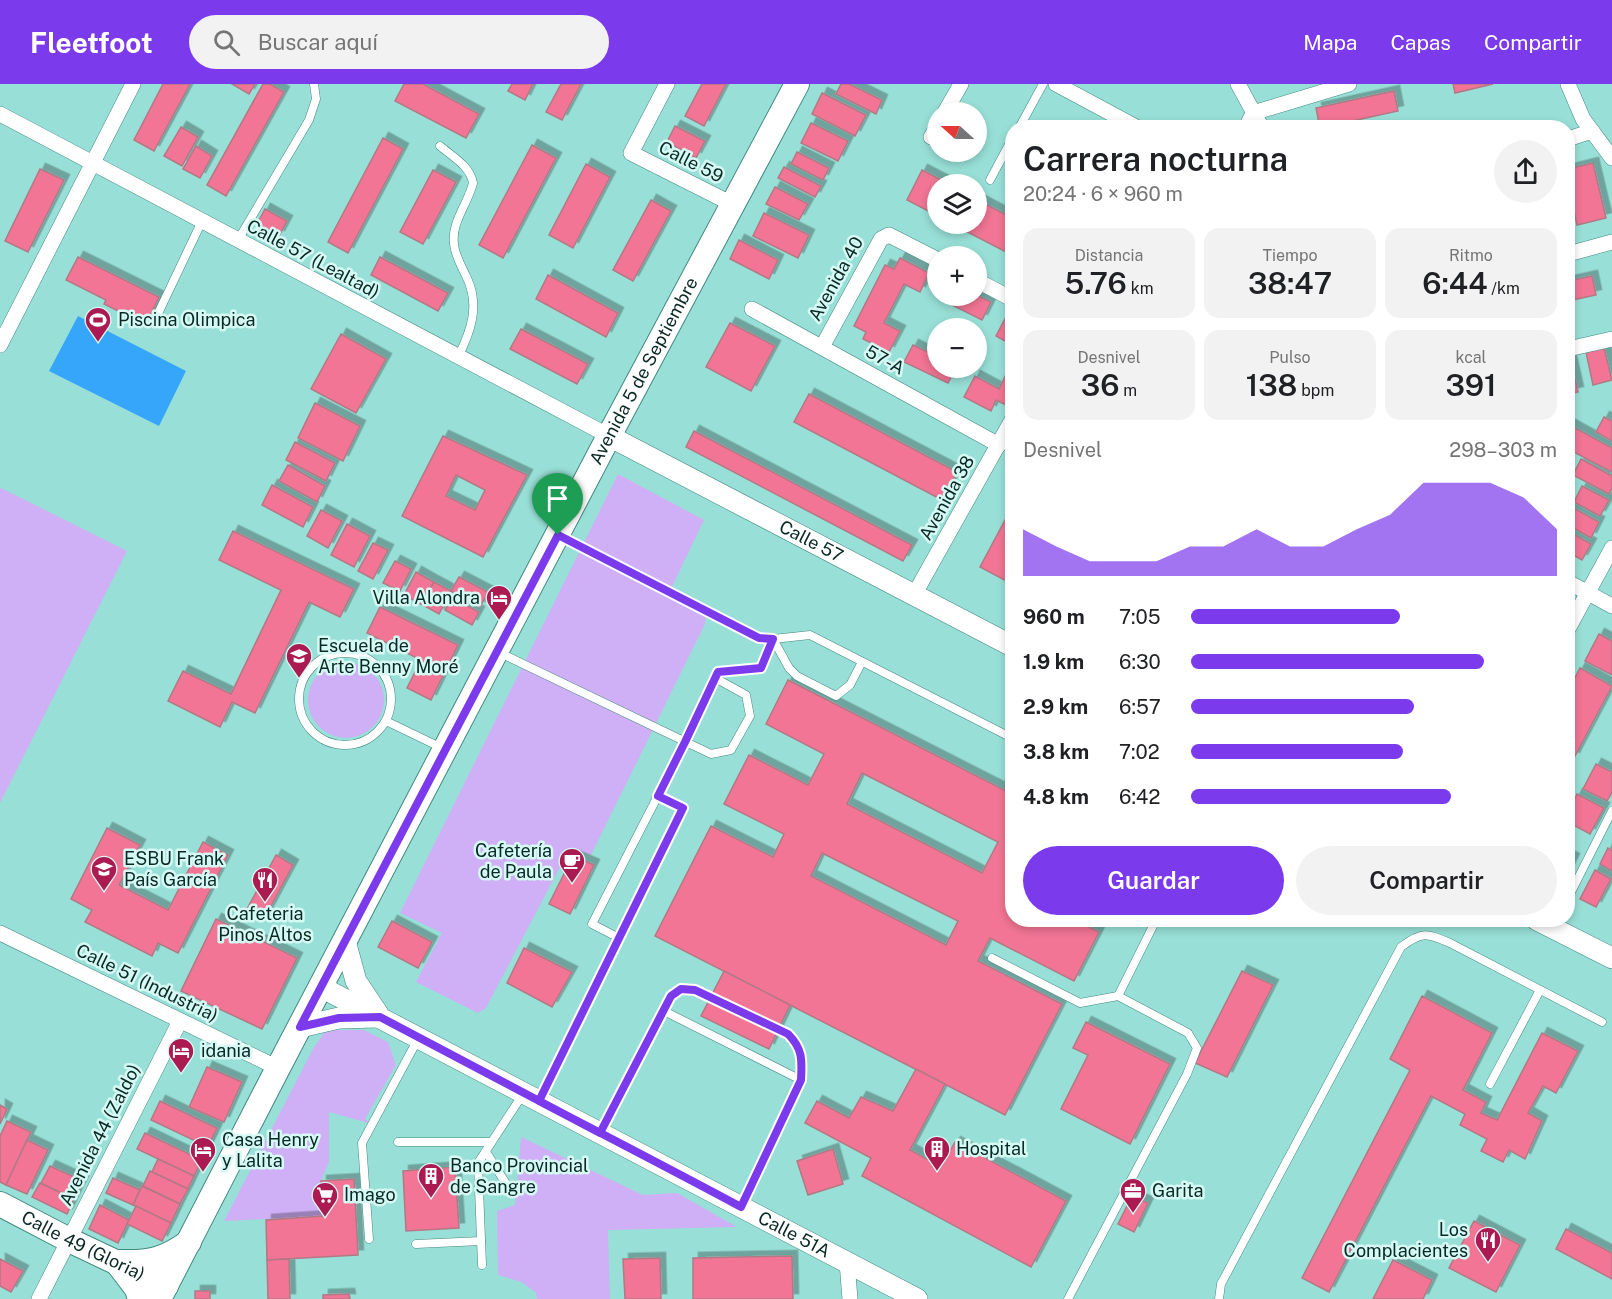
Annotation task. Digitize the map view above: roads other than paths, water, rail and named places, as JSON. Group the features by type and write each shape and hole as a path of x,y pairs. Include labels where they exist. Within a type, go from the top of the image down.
{"main road":[{"name":"Avenida 5 de Septiembre","path":"163,1292 496,651 797,84"},
{"name":"Calle 57","path":"609,436 1005,642"},
{"path":"1558,927 1612,958"},
{"path":"345,941 356,981 380,1017"},
{"name":"Calle 51A","path":"321,987 917,1299"},
{"path":"300,1027 339,1018 380,1017"},
{"name":"Calle 49 (Gloria)","path":"0,1204 116,1262 163,1292"},
{"path":"116,1262 156,1260 170,1255 189,1242"},
{"path":"116,1262 137,1289 140,1299"}],"street":[{"path":"0,345 133,84"},
{"name":"Calle 59","path":"667,84 631,153 734,205"},
{"path":"951,102 962,84"},
{"path":"1056,84 1123,120"},
{"path":"1238,84 1258,120"},
{"path":"1253,112 1349,84"},
{"path":"1568,84 1583,119 1612,158"},
{"path":"1250,120 1253,112"},
{"name":"Calle 57 (Lealtad)","path":"0,114 609,436"},
{"path":"1575,137 1592,131"},
{"name":"Avenida 40","path":"822,347 877,244 889,235 927,254"},
{"path":"1575,252 1612,242"},
{"path":"987,286 1005,295"},
{"name":"57-A","path":"752,309 999,445"},
{"path":"1575,347 1612,339"},
{"name":"Avenida 38","path":"914,595 1005,433"},
{"path":"1575,615 1612,548"},
{"path":"1575,586 1612,606"},
{"name":"Calle 51 (Industria)","path":"0,933 278,1068"},
{"name":"Avenida 44 (Zaldo)","path":"39,1299 180,1021"},
{"path":"847,1296 848,1262"}],"lane":[{"path":"238,240 309,120 316,99 314,84"},
{"path":"1023,120 1043,84"},
{"path":"440,146 467,169 472,176 473,183 454,232 453,243 474,300 468,337 458,357"},
{"path":"990,180 1005,152"},
{"path":"154,322 202,221"},
{"path":"558,535 759,638 773,639 810,635 1005,734"},
{"path":"773,639 789,668 797,676 836,696 850,685 862,662"},
{"path":"619,938 592,924 672,769 718,672 761,668 773,639"},
{"path":"496,651 711,754 731,750 750,716 747,695 715,678"},
{"path":"346,653 361,655 375,663 386,675 391,690 392,706 386,721 378,733 366,741 351,746 337,745 323,740 311,731 303,719 299,705 300,690 306,675 316,663 330,655 346,653"},
{"path":"386,721 446,750"},
{"path":"482,1265 478,1163 491,1142 532,1097 619,938 683,808 658,796"},
{"path":"1575,884 1612,811"},
{"path":"1118,996 1152,927"},
{"path":"1219,1299 1221,1284 1401,947 1415,936 1431,935 1602,1022"},
{"path":"992,958 1080,1003 1118,996 1188,1033 1197,1048 1187,1074 1068,1299"},
{"path":"600,1133 671,996 681,989 695,990 788,1034 798,1043 802,1060 801,1080 741,1207"},
{"path":"1490,1084 1540,990"},
{"path":"664,1011 801,1080"},
{"path":"369,1239 362,1143 419,1037"},
{"path":"398,1143 491,1142"},
{"path":"486,1152 505,1182"},
{"path":"417,1244 481,1242"}],"water":[{"name":"Piscina Olimpica","path":"78,316 186,371 159,426 49,371"}],"place":[{"name":"Piscina Olimpica","path":"98,343"},
{"name":"Villa Alondra","path":"499,621"},
{"name":"Escuela de Arte Benny Moré","path":"299,679"},
{"name":"Cafetería de Paula","path":"572,884"},
{"name":"ESBU Frank País García","path":"104,892"},
{"name":"Cafeteria Pinos Altos","path":"265,903"},
{"name":"idania","path":"181,1074"},
{"name":"Hospital","path":"937,1172"},
{"name":"Casa Henry y Lalita","path":"203,1173"},
{"name":"Banco Provincial de Sangre","path":"431,1199"},
{"name":"Garita","path":"1133,1214"},
{"name":"Imago","path":"325,1218"},
{"name":"Los Complacientes","path":"1488,1263"}]}
